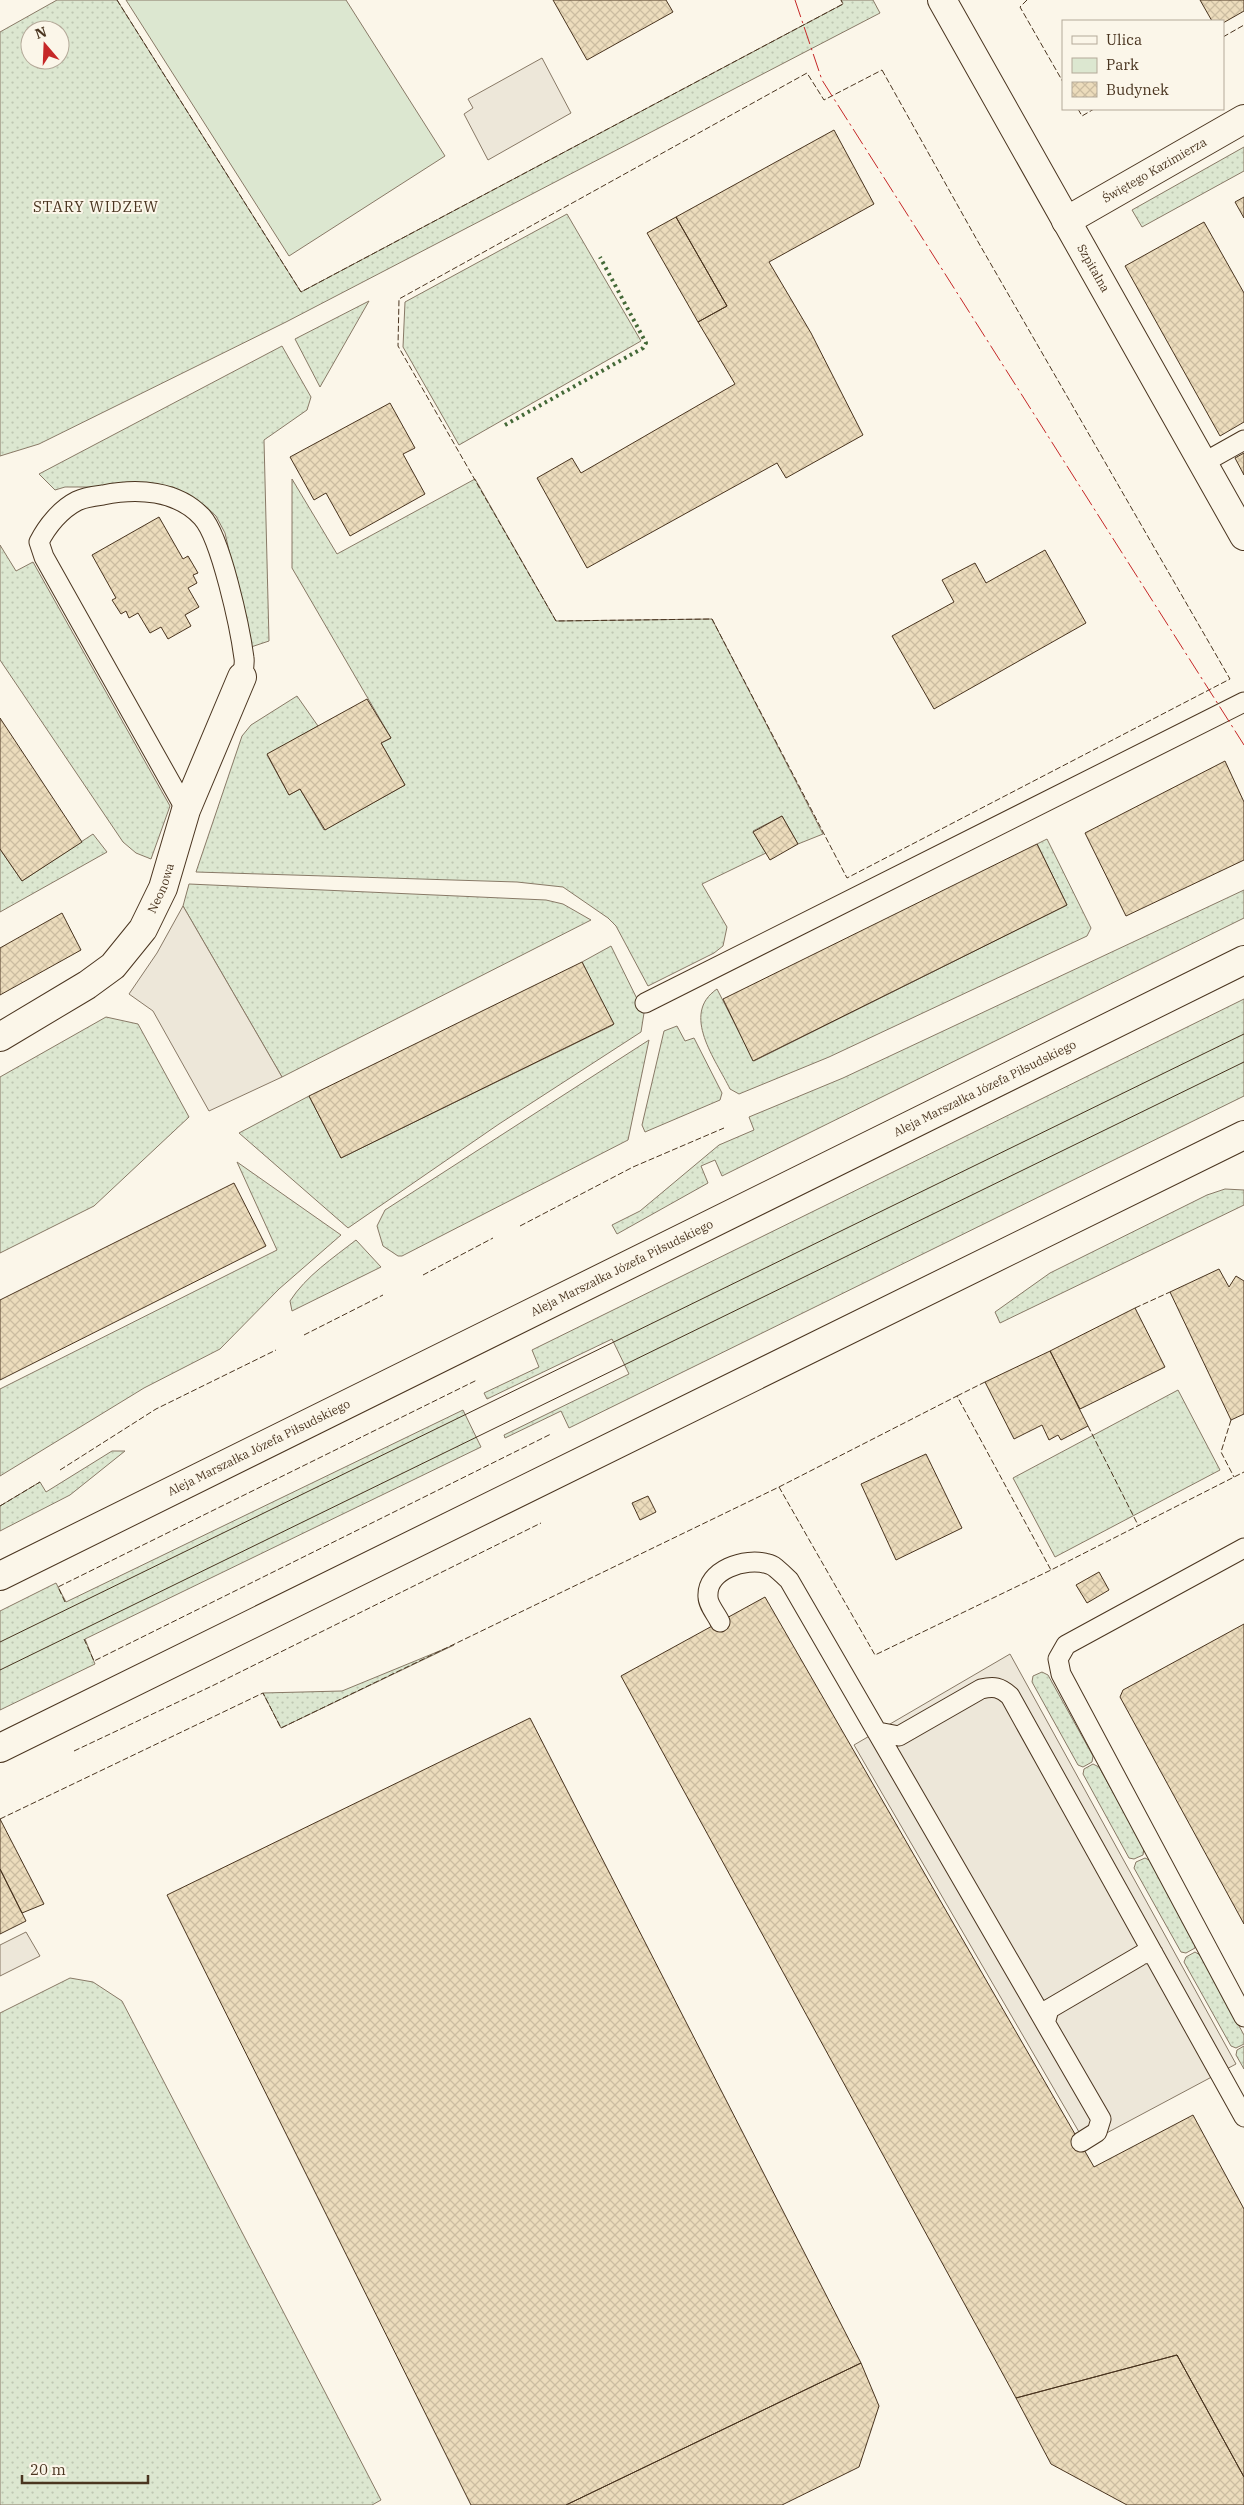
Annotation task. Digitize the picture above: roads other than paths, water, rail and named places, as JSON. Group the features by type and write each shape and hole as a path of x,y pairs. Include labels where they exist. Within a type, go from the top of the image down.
{"main road":[{"name":"Szpitalna","path":"942,0 1244,536"},
{"name":"Świętego Kazimierza","path":"1066,221 1244,119"},
{"name":"Neonowa","path":"0,1037 87,985 113,966 143,929 163,888 186,810 242,677"},
{"name":"Aleja Marszałka Józefa Piłsudskiego","path":"0,1576 1244,960"},
{"path":"0,1748 1244,1135"}],"lane":[{"path":"1203,463 1244,440"},
{"path":"186,810 44,557 39,542 45,530 58,515 78,501 94,496 140,491 161,494 183,502 202,517 214,534 222,561 244,660 242,677"},
{"path":"644,1003 1244,702"},
{"path":"1244,1548 1066,1645 1058,1659 1061,1674 1244,2017"},
{"path":"720,1622 708,1599 711,1582 720,1572 743,1564 768,1564 789,1580 1045,2013 1102,2119 1098,2132 1081,2142"},
{"path":"890,1752 899,1736 981,1689 1002,1688 1010,1696 1148,1950 1244,2117"},
{"path":"878,1732 899,1736"},
{"path":"1045,2013 1148,1950"}],"tram line":[{"path":"0,1642 1244,1034"},
{"path":"0,1670 1244,1062"}],"district":[{"name":"STARY WIDZEW","path":"96,207"}]}
